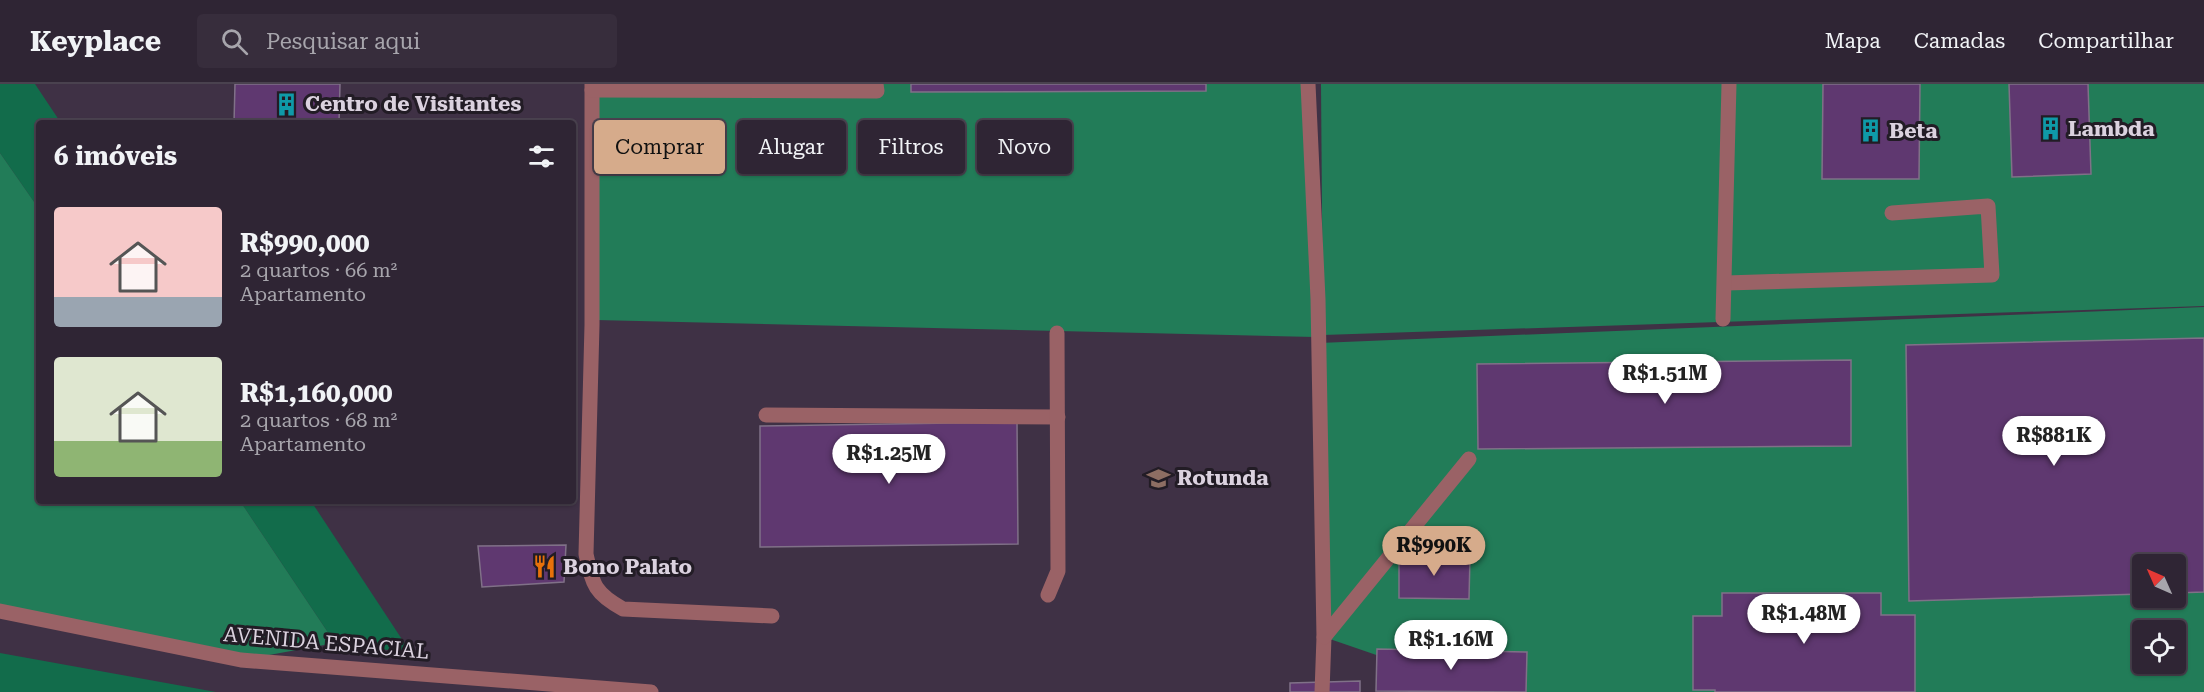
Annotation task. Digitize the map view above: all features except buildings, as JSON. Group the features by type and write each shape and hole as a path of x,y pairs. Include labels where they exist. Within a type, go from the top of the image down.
{"lane":[{"path":"772,616 622,609 604,598 592,580 586,554 591,325 592,87 876,91 876,84"},
{"path":"1308,84 1318,299 1324,637 1322,692"},
{"path":"1724,319 1729,84"},
{"path":"1726,283 1992,275 1988,206 1892,213"},
{"path":"1048,595 1058,571 1057,333"},
{"path":"766,415 1058,417"},
{"path":"1324,637 1469,459"},
{"name":"AVENIDA ESPACIAL","path":"0,611 241,660 651,692"}],"green space":[{"path":"0,84 35,84 59,120 36,120 36,205 0,153"},
{"path":"597,84 1305,84 1315,337 596,320 597,174 725,174 725,120 597,120"},
{"path":"1321,84 2204,84 2204,306 1323,335"},
{"path":"0,153 36,205 36,504 242,504 335,643 241,660 0,611"},
{"path":"2204,307 2204,692 1484,692 1324,637 1319,343"},
{"path":"242,504 313,504 411,653 335,643"},
{"path":"0,653 216,692 0,692"}],"place":[{"name":"Centro de Visitantes","path":"287,104"},
{"name":"Lambda","path":"2050,129"},
{"name":"Beta","path":"1871,131"},
{"name":"Rotunda","path":"1159,478"},
{"name":"Bono Palato","path":"545,567"}]}
